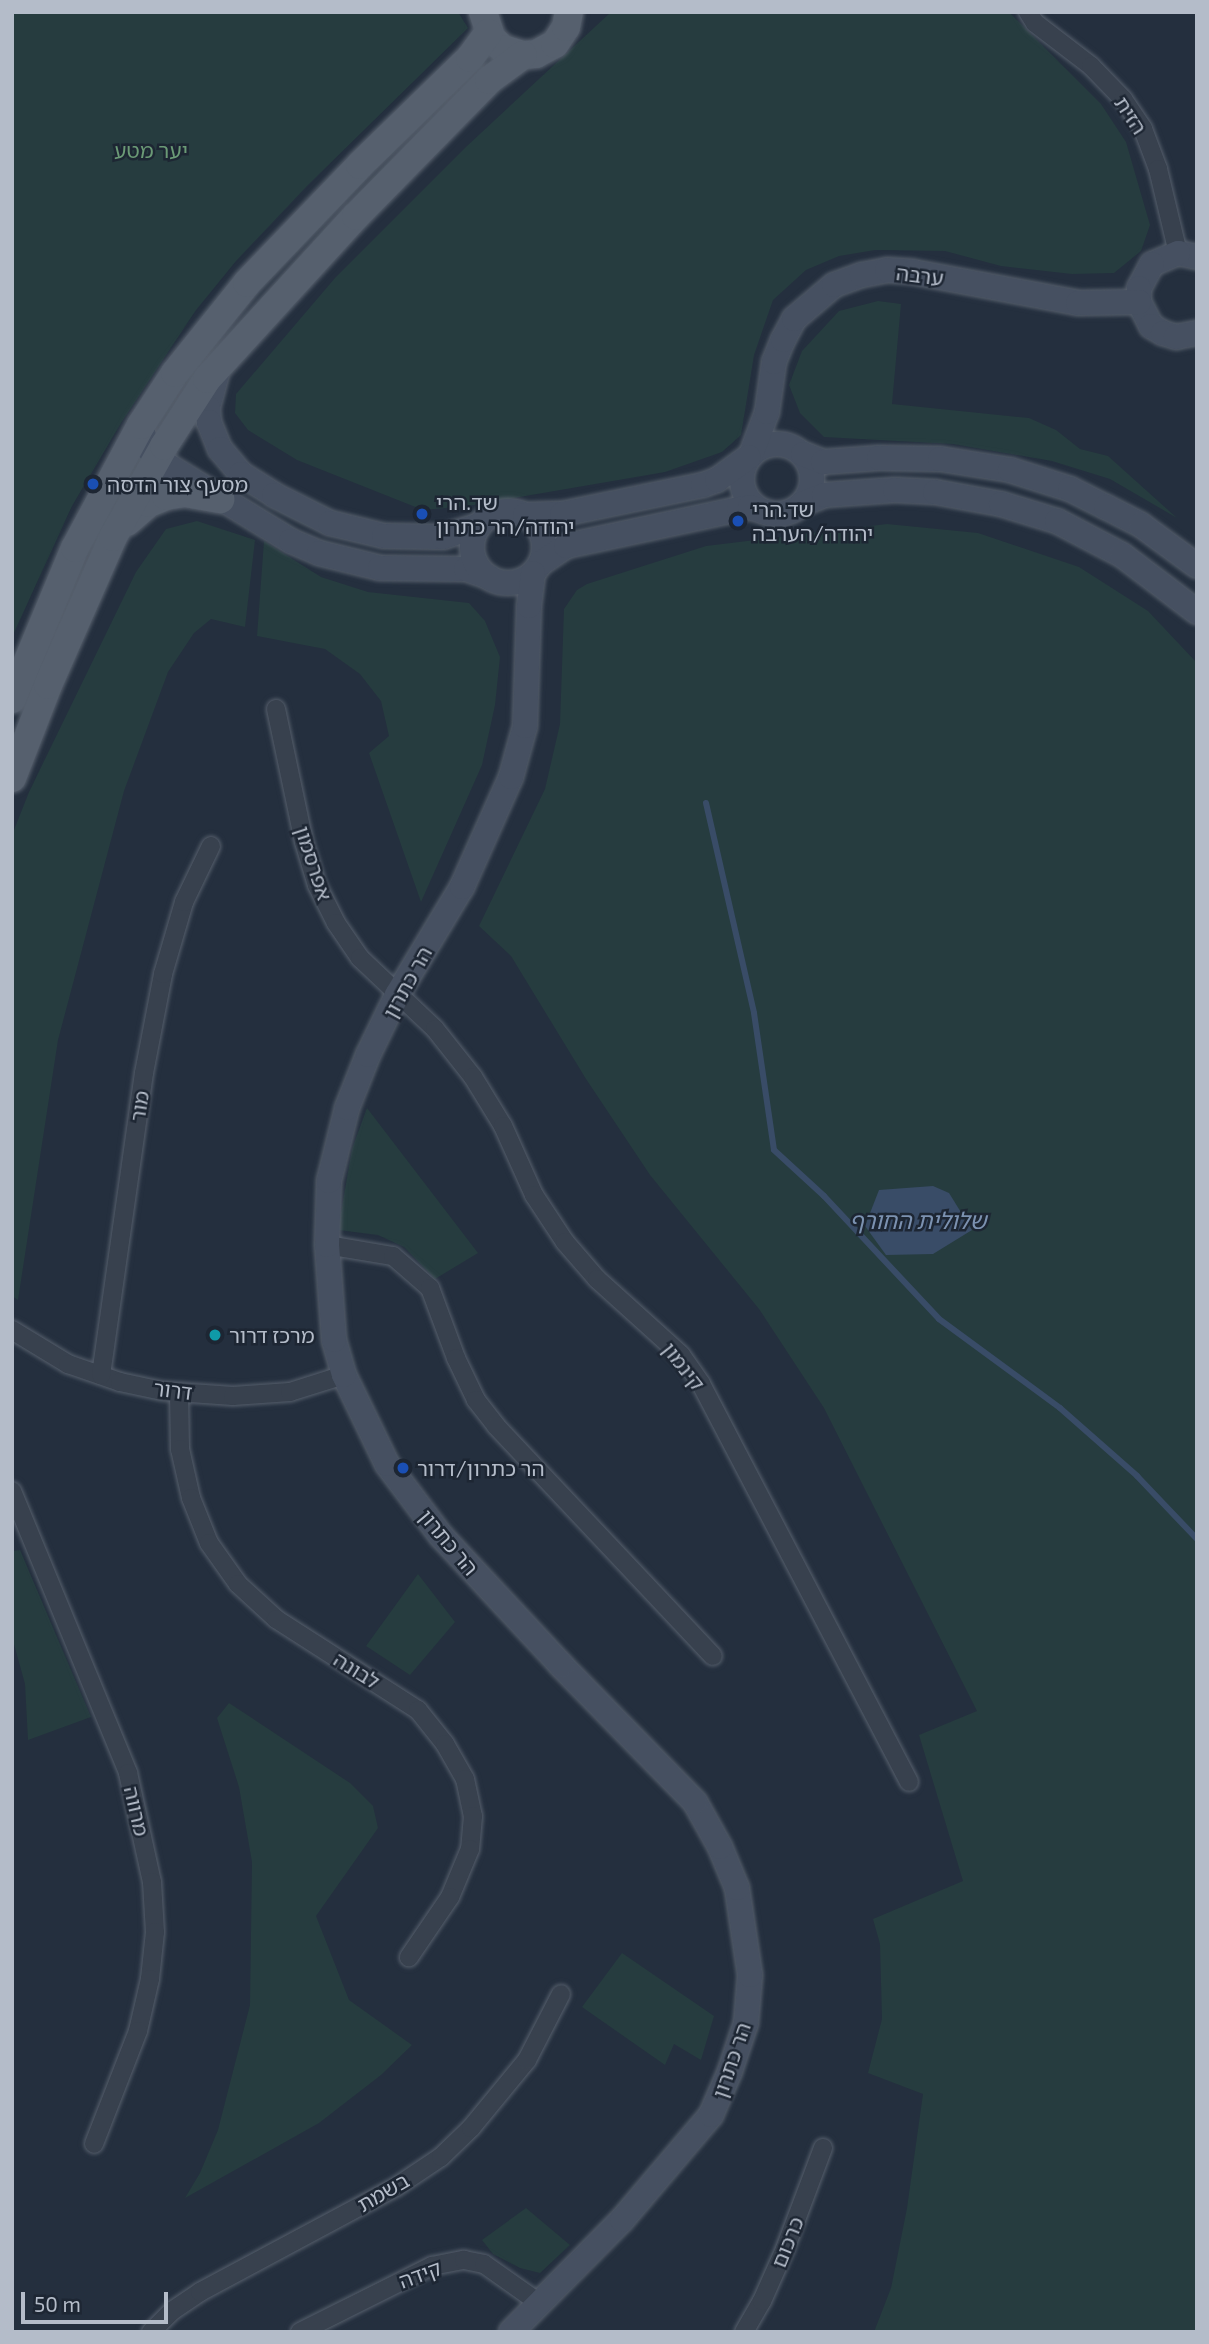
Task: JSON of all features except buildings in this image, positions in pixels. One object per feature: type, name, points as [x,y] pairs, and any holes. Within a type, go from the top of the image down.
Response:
[{"type":"main road","points":[[486,23],[503,49],[523,55],[536,54],[555,44],[566,27],[569,12]]},
{"type":"main road","points":[[12,699],[75,548],[141,425],[175,373],[247,284],[360,165],[470,58],[486,23]]},
{"type":"main road","points":[[12,778],[57,663],[113,537],[180,418],[221,360],[356,216],[489,80],[523,55]]},
{"type":"main road","points":[[113,537],[137,511],[166,496],[186,493],[219,499]]},
{"type":"street","name":"הזית","points":[[1028,12],[1035,23],[1091,66],[1123,99],[1143,129],[1187,255]]},
{"type":"street","points":[[1187,255],[1152,264],[1141,281],[1139,302],[1152,326],[1176,337],[1195,340]]},
{"type":"street","name":"ערבה","points":[[750,456],[767,412],[774,362],[794,319],[834,285],[887,270],[913,272],[1077,303],[1139,302]]},
{"type":"street","points":[[221,360],[210,393],[209,422],[230,464],[254,482],[330,523],[384,536],[443,537],[480,525],[501,512],[525,515],[562,514],[703,485],[724,476],[770,444],[798,451],[823,462],[879,458],[940,459],[1010,470],[1070,489],[1106,507],[1141,525],[1197,566]]},
{"type":"street","name":"ערבה","points":[[769,394],[778,422],[798,451]]},
{"type":"street","points":[[141,425],[147,447],[157,459],[219,499],[292,541],[346,561],[380,568],[466,569],[494,580],[523,580],[566,546],[738,509],[750,508],[780,514],[824,495],[895,489],[971,498],[1057,521],[1122,555],[1197,612]]},
{"type":"street","points":[[798,451],[813,477],[809,494],[802,504]]},
{"type":"street","points":[[750,456],[742,477],[743,489],[758,509],[769,513]]},
{"type":"street","points":[[525,515],[542,533],[544,545],[537,568]]},
{"type":"street","points":[[480,525],[472,545],[474,558],[494,580]]},
{"type":"street","name":"הר כתרון","points":[[511,2332],[622,2220],[711,2115],[746,2024],[750,1975],[737,1888],[720,1847],[695,1802],[441,1536],[387,1464],[344,1375],[334,1340],[327,1245],[329,1181],[348,1108],[368,1055],[397,995],[462,887],[511,777],[525,726],[528,635],[537,568]]},
{"type":"street","name":"הר כתרון","points":[[494,580],[522,614],[528,635]]},
{"type":"street","name":"אפרסמון","points":[[276,709],[304,842],[317,885],[336,923],[360,958],[397,995]]},
{"type":"street","name":"מור","points":[[101,1375],[144,1073],[163,974],[184,902],[211,846]]},
{"type":"street","name":"קינמון","points":[[397,995],[435,1029],[473,1077],[503,1126],[534,1195],[565,1242],[597,1279],[681,1355],[701,1384],[909,1782]]},
{"type":"street","points":[[327,1245],[393,1256],[430,1288],[456,1358],[476,1400],[496,1426],[713,1656]]},
{"type":"street","name":"דרור","points":[[12,1330],[68,1364],[101,1375],[179,1392],[233,1396],[290,1392],[344,1375]]},
{"type":"street","name":"לבונה","points":[[179,1392],[180,1449],[191,1498],[209,1543],[238,1584],[276,1619],[418,1710],[445,1744],[465,1779],[474,1816],[470,1849],[450,1897],[409,1957]]},
{"type":"street","name":"מרווה","points":[[12,1490],[128,1773],[152,1882],[155,1932],[150,1979],[138,2031],[94,2144]]},
{"type":"street","name":"בשמת","points":[[151,2332],[172,2311],[200,2292],[396,2187],[441,2157],[471,2129],[527,2060],[561,1994]]},
{"type":"street","name":"כרכום","points":[[744,2332],[762,2301],[785,2249],[823,2148]]},
{"type":"street","name":"קידה","points":[[300,2332],[432,2266],[464,2260],[484,2264],[538,2303]]},
{"type":"green space","name":"יער מטע","points":[[12,12],[458,12],[468,28],[307,186],[236,261],[196,310],[121,423],[72,506],[12,637]]},
{"type":"green space","points":[[611,12],[1009,12],[1101,104],[1126,142],[1150,225],[1141,251],[1114,273],[1072,274],[1001,266],[945,251],[875,250],[839,256],[806,270],[773,300],[754,355],[741,435],[722,452],[665,472],[468,506],[423,510],[297,460],[248,430],[235,413],[236,394],[335,278],[467,146]]},
{"type":"green space","points":[[878,301],[901,304],[892,404],[1029,418],[1056,430],[1080,449],[1108,456],[1177,518],[1110,479],[1052,461],[953,444],[824,437],[800,413],[789,385],[802,351],[839,311]]},
{"type":"green space","points":[[197,521],[255,540],[245,627],[211,619],[194,633],[168,672],[124,791],[58,1040],[18,1300],[12,1296],[12,835],[29,792],[136,572],[166,529]]},
{"type":"green space","points":[[887,524],[978,533],[1079,567],[1148,611],[1197,663],[1197,2332],[874,2332],[891,2288],[907,2208],[923,2094],[868,2073],[882,2019],[880,1944],[873,1919],[963,1881],[919,1735],[977,1711],[824,1408],[759,1309],[650,1175],[586,1079],[511,956],[479,926],[545,789],[560,724],[564,609],[577,590],[587,584],[706,546]]},
{"type":"green space","points":[[264,541],[321,577],[368,592],[469,603],[485,621],[500,657],[495,705],[482,765],[421,902],[369,753],[389,736],[381,701],[360,674],[325,649],[257,636]]},
{"type":"green space","points":[[367,1108],[478,1253],[435,1279],[404,1247],[378,1235],[338,1230],[352,1149]]},
{"type":"green space","points":[[20,1550],[91,1717],[28,1740],[25,1684],[12,1637],[12,1551]]},
{"type":"green space","points":[[418,1574],[455,1622],[410,1675],[366,1646]]},
{"type":"green space","points":[[229,1703],[350,1783],[373,1806],[378,1828],[316,1916],[349,2000],[412,2045],[381,2075],[319,2123],[185,2198],[200,2173],[218,2130],[250,2005],[252,1862],[239,1787],[217,1718]]},
{"type":"green space","points":[[622,1953],[714,2016],[701,2060],[674,2044],[665,2065],[582,2007]]},
{"type":"green space","points":[[526,2208],[570,2245],[540,2273],[520,2268],[493,2254],[482,2240]]},
{"type":"water","name":"שלולית החורף","points":[[933,1186],[949,1193],[972,1230],[933,1254],[886,1255],[865,1226],[879,1190]]},
{"type":"waterway","points":[[706,803],[754,1013],[774,1150],[824,1196],[939,1319],[1060,1408],[1137,1476],[1197,1539]]},
{"type":"place","name":"מסעף צור הדסה","points":[[93,484]]},
{"type":"place","name":"שד.הרי יהודה/הר כתרון","points":[[422,514]]},
{"type":"place","name":"שד.הרי יהודה/הערבה","points":[[738,521]]},
{"type":"place","name":"מרכז דרור","points":[[215,1335]]},
{"type":"place","name":"הר כתרון/דרור","points":[[403,1468]]}]
